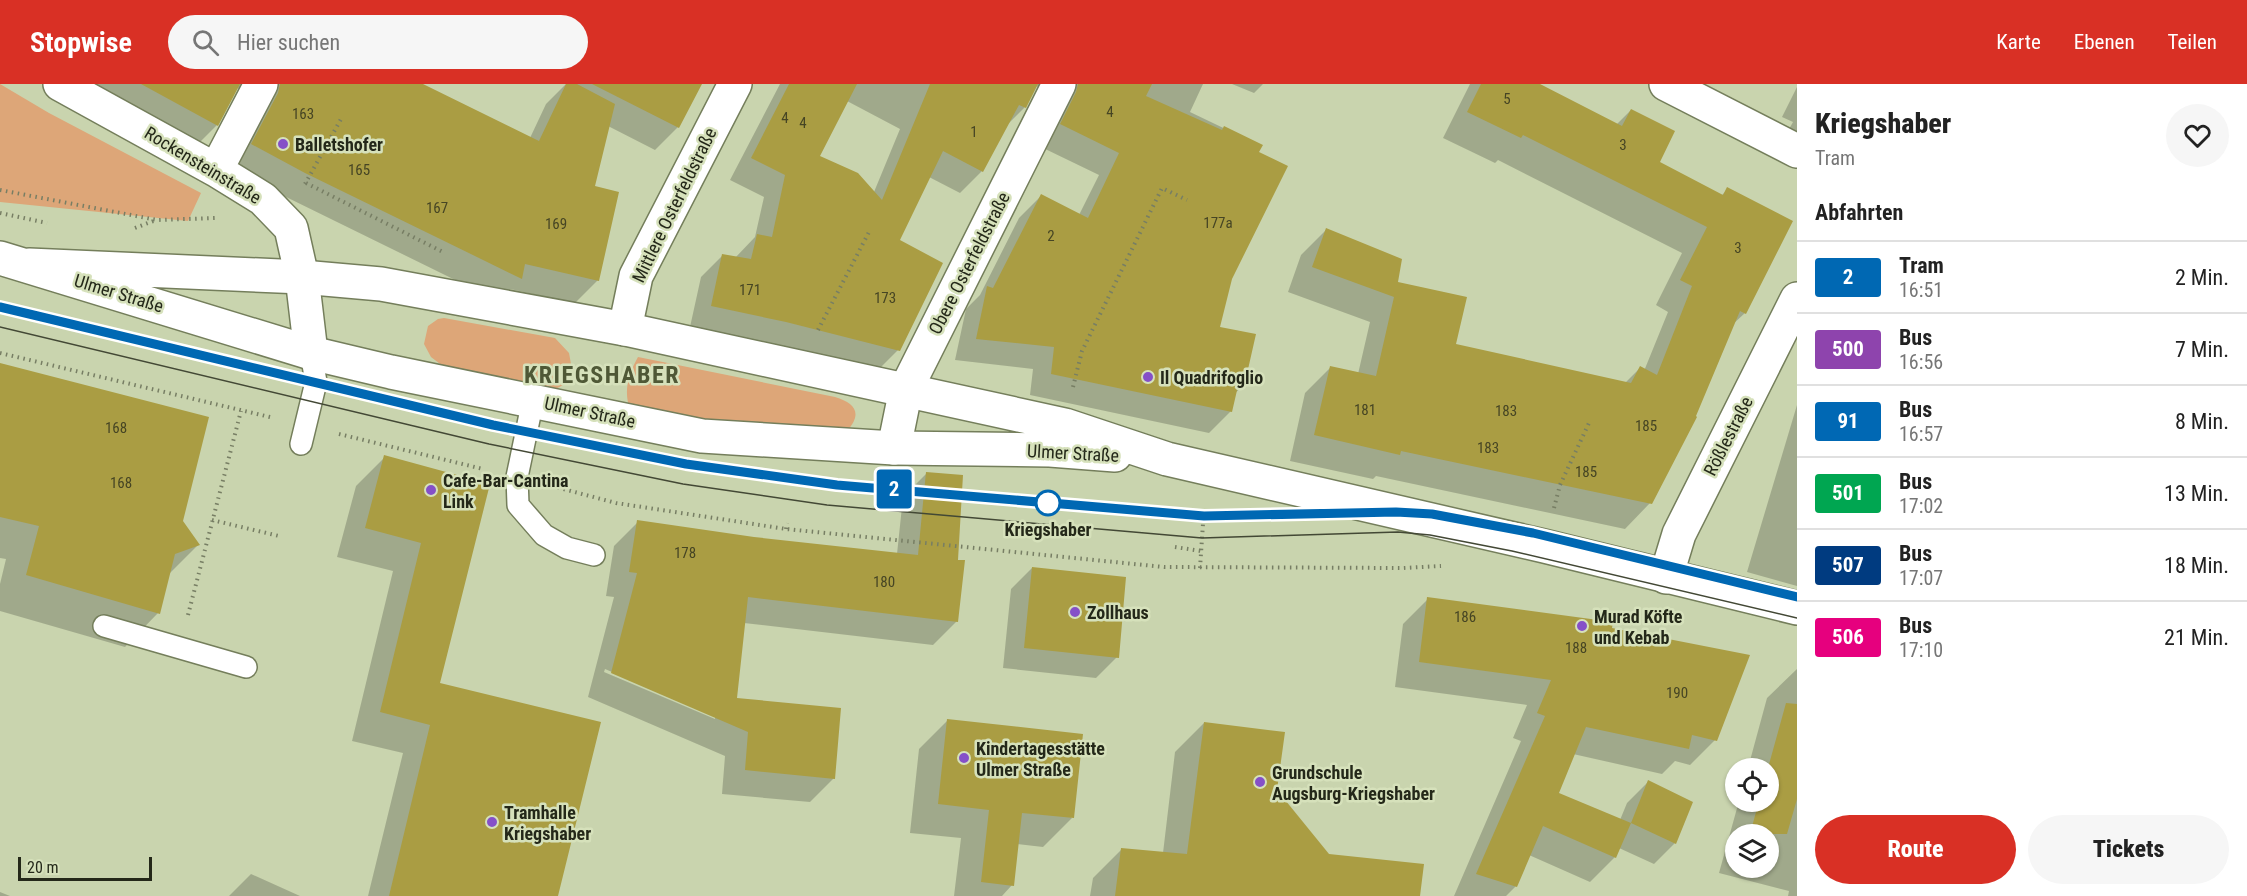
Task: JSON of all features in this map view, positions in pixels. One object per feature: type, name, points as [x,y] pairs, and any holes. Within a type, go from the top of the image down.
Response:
[{"type":"street","name":"Rockensteinstraße","points":[[60,84],[216,170],[263,199],[291,228],[302,277],[311,353]]},
{"type":"street","points":[[216,170],[261,84]]},
{"type":"street","name":"Mittlere Osterfeldstraße","points":[[625,329],[636,276],[735,84]]},
{"type":"street","name":"Obere Osterfeldstraße","points":[[894,448],[906,389],[1059,84]]},
{"type":"street","points":[[1666,84],[1797,151]]},
{"type":"street","name":"Ulmer Straße","points":[[14,261],[311,353],[391,372],[702,436],[894,448],[1050,450],[1167,459]]},
{"type":"street","name":"Ulmer Straße","points":[[14,261],[302,277],[381,284],[625,329],[1065,425],[1167,459],[1544,546],[1797,608]]},
{"type":"street","name":"Rößlestraße","points":[[1666,577],[1679,534],[1797,299]]},
{"type":"lane","points":[[304,435],[316,382],[311,353]]},
{"type":"lane","points":[[533,400],[517,477],[518,505],[544,535],[567,548],[594,555]]},
{"type":"lane","points":[[104,626],[246,667]]},
{"type":"path","points":[[285,222],[341,119]]},
{"type":"path","points":[[306,183],[474,267],[463,300]]},
{"type":"path","points":[[1065,425],[1082,351],[1162,188],[1188,200]]},
{"type":"path","points":[[0,190],[157,220]]},
{"type":"path","points":[[813,338],[869,232]]},
{"type":"path","points":[[0,353],[241,411],[304,435],[517,477],[616,503],[786,529],[985,547],[1164,567],[1403,568],[1447,565]]},
{"type":"path","points":[[180,648],[241,411]]},
{"type":"path","points":[[1544,546],[1560,485],[1589,423]]},
{"type":"path","points":[[212,520],[279,536]]},
{"type":"path","points":[[786,529],[787,523]]},
{"type":"path","points":[[1175,547],[1201,551]]},
{"type":"shaded area","points":[[0,84],[49,113],[201,193],[188,221],[0,202]]},
{"type":"shaded area","points":[[444,318],[555,338],[569,353],[571,364],[563,385],[552,391],[448,370],[431,357],[424,344],[428,326]]},
{"type":"shaded area","points":[[638,357],[835,397],[852,406],[856,414],[855,419],[847,431],[712,422],[630,409],[627,396],[628,382]]},
{"type":"building","points":[[141,84],[240,84],[218,126]]},
{"type":"building","points":[[280,84],[423,84],[539,141],[566,84],[577,84],[615,104],[595,186],[619,192],[599,281],[525,264],[522,279],[305,173],[251,144],[278,93]]},
{"type":"building","points":[[592,84],[702,84],[679,128]]},
{"type":"building","points":[[789,84],[857,84],[820,156],[858,173],[882,200],[930,84],[1038,84],[1026,108],[1019,105],[983,172],[943,151],[900,240],[943,263],[900,351],[786,322],[711,306],[722,254],[751,259],[757,234],[772,237],[785,175],[751,158]]},
{"type":"building","points":[[1078,84],[1152,84],[1146,96],[1222,130],[1224,126],[1263,145],[1259,152],[1288,166],[1232,279],[1220,327],[1256,334],[1244,387],[1238,386],[1232,412],[1051,374],[1054,347],[976,339],[987,286],[993,288],[1041,194],[1088,218],[1119,153],[1060,124]]},
{"type":"building","points":[[1481,84],[1540,84],[1622,126],[1631,109],[1675,131],[1660,162],[1723,195],[1727,187],[1793,221],[1746,314],[1740,311],[1697,417],[1652,504],[1401,451],[1400,455],[1314,435],[1330,366],[1376,376],[1394,297],[1312,267],[1326,228],[1402,259],[1398,282],[1467,297],[1456,344],[1631,383],[1640,366],[1657,375],[1692,286],[1680,280],[1707,227],[1523,135],[1521,138],[1467,112]]},
{"type":"building","points":[[0,363],[209,417],[183,521],[200,545],[175,554],[160,614],[26,575],[39,526],[0,517]]},
{"type":"building","name":"Tramhalle Kriegshaber","points":[[384,455],[490,484],[440,683],[601,722],[558,896],[389,896],[430,725],[380,712],[421,543],[365,528]]},
{"type":"building","points":[[926,472],[963,475],[958,560],[965,560],[958,622],[748,597],[737,698],[841,708],[835,779],[745,770],[748,732],[611,673],[637,573],[629,572],[637,520],[754,537],[918,555]]},
{"type":"building","name":"Zollhaus","points":[[1032,567],[1126,577],[1119,658],[1024,648]]},
{"type":"building","points":[[1427,597],[1613,622],[1612,628],[1750,655],[1717,741],[1692,735],[1689,749],[1586,727],[1559,793],[1631,823],[1616,858],[1543,826],[1517,887],[1476,874],[1545,716],[1537,713],[1551,680],[1419,662]]},
{"type":"building","points":[[1786,703],[1797,704],[1797,799],[1787,834],[1779,834],[1779,824],[1753,824],[1756,812],[1779,812],[1779,758],[1771,758]]},
{"type":"building","points":[[947,719],[1083,734],[1074,818],[1022,813],[1014,886],[981,882],[989,810],[938,804]]},
{"type":"building","points":[[1204,722],[1285,732],[1277,790],[1329,854],[1424,864],[1420,896],[1115,896],[1121,848],[1187,854]]},
{"type":"building","points":[[1648,780],[1693,802],[1676,844],[1631,823]]},
{"type":"tram line","points":[[0,307],[493,425],[686,464],[837,485],[1204,516],[1396,512],[1432,514],[1533,533],[1797,597]]},
{"type":"tram line","name":"2","points":[[0,307],[493,425],[686,464],[837,485],[1204,516],[1396,512],[1432,514],[1533,533],[1797,597]]},
{"type":"tram line","points":[[0,327],[489,444],[683,484],[827,505],[1202,538],[1398,532],[1430,535],[1512,551],[1797,618]]},
{"type":"place","name":"Balletshofer","points":[[283,144]]},
{"type":"place","name":"Il Quadrifoglio","points":[[1148,377]]},
{"type":"place","name":"Cafe-Bar-Cantina Link","points":[[431,490]]},
{"type":"place","name":"Kriegshaber","points":[[1048,503]]},
{"type":"place","name":"Zollhaus","points":[[1075,612]]},
{"type":"place","name":"Murad Köfte und Kebab","points":[[1582,626]]},
{"type":"place","name":"Kindertagesstätte Ulmer Straße","points":[[964,758]]},
{"type":"place","name":"Grundschule Augsburg-Kriegshaber","points":[[1260,782]]},
{"type":"place","name":"Tramhalle Kriegshaber","points":[[492,822]]},
{"type":"district","name":"KRIEGSHABER","points":[[602,375]]}]
